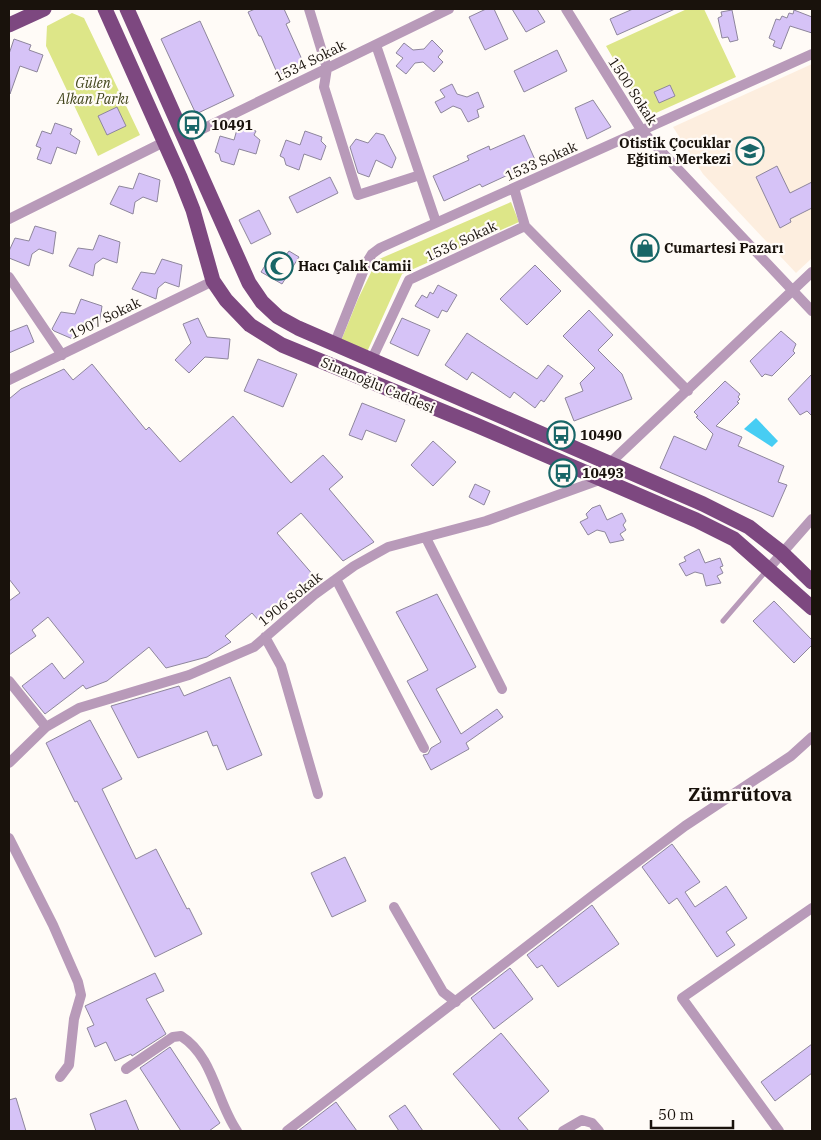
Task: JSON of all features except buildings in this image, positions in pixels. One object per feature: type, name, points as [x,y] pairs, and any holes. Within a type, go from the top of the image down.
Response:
[{"type":"main road","points":[[9,25],[44,9]]},
{"type":"main road","name":"Si̇nanoğlu Caddesi","points":[[105,9],[166,141],[193,210],[214,281],[226,300],[250,325],[282,345],[602,479],[734,539],[812,608]]},
{"type":"main road","name":"Si̇nanoğlu Caddesi","points":[[127,9],[249,283],[262,302],[278,317],[334,345],[734,519],[749,527],[781,552],[812,582]]},
{"type":"street","points":[[308,9],[327,68],[324,87],[358,195],[420,175]]},
{"type":"street","name":"1534 Sokak","points":[[184,138],[449,9]]},
{"type":"street","name":"1500 Sokak","points":[[566,9],[642,132],[812,311]]},
{"type":"street","points":[[376,45],[436,222]]},
{"type":"street","name":"1533 Sokak","points":[[334,345],[372,254],[380,248],[642,132],[812,54]]},
{"type":"street","points":[[9,220],[166,141]]},
{"type":"street","points":[[514,188],[525,226],[688,391]]},
{"type":"street","name":"1536 Sokak","points":[[371,361],[409,280],[525,226]]},
{"type":"street","points":[[610,464],[812,272]]},
{"type":"street","points":[[9,277],[62,355]]},
{"type":"street","name":"1907 Sokak","points":[[9,380],[214,281]]},
{"type":"street","name":"1906 Sokak","points":[[9,763],[46,727],[79,708],[189,675],[254,647],[336,579],[388,547],[486,521],[602,479]]},
{"type":"street","points":[[768,568],[812,519]]},
{"type":"street","points":[[426,538],[502,689]]},
{"type":"street","points":[[336,579],[424,748]]},
{"type":"street","points":[[265,637],[281,666],[318,794]]},
{"type":"street","points":[[9,681],[46,727]]},
{"type":"street","points":[[287,1131],[685,826],[791,756],[812,737]]},
{"type":"street","points":[[9,838],[53,924],[78,982],[81,995],[74,1020],[69,1065],[60,1077]]},
{"type":"street","points":[[394,907],[442,992],[456,1002]]},
{"type":"street","points":[[779,1131],[682,998],[812,908]]},
{"type":"street","points":[[126,1069],[173,1037],[182,1036],[192,1042],[202,1058],[237,1131]]},
{"type":"street","points":[[563,1131],[582,1120],[592,1123],[599,1131]]},
{"type":"lane","points":[[723,621],[768,568]]},
{"type":"shaded area","name":"Otistik Çocuklar Eğitim Merkezi","points":[[812,64],[812,258],[796,273],[703,174],[673,127]]},
{"type":"green space","points":[[687,9],[704,9],[736,77],[647,117],[606,46]]},
{"type":"green space","name":"Gülen Alkan Parkı","points":[[72,13],[84,18],[140,135],[98,156],[46,46],[47,26]]},
{"type":"green space","points":[[511,202],[519,222],[402,274],[367,352],[341,341],[358,299],[377,260]]},
{"type":"water","points":[[756,418],[778,441],[772,447],[744,429]]},
{"type":"place","name":"10491","points":[[192,125]]},
{"type":"place","name":"Otistik Çocuklar Eğitim Merkezi","points":[[750,151]]},
{"type":"place","name":"Cumartesi Pazarı","points":[[645,248]]},
{"type":"place","name":"Hacı Çalık Camii","points":[[279,266]]},
{"type":"place","name":"10490","points":[[561,435]]},
{"type":"place","name":"10493","points":[[563,473]]},
{"type":"district","name":"Zümrütova","points":[[740,794]]}]
